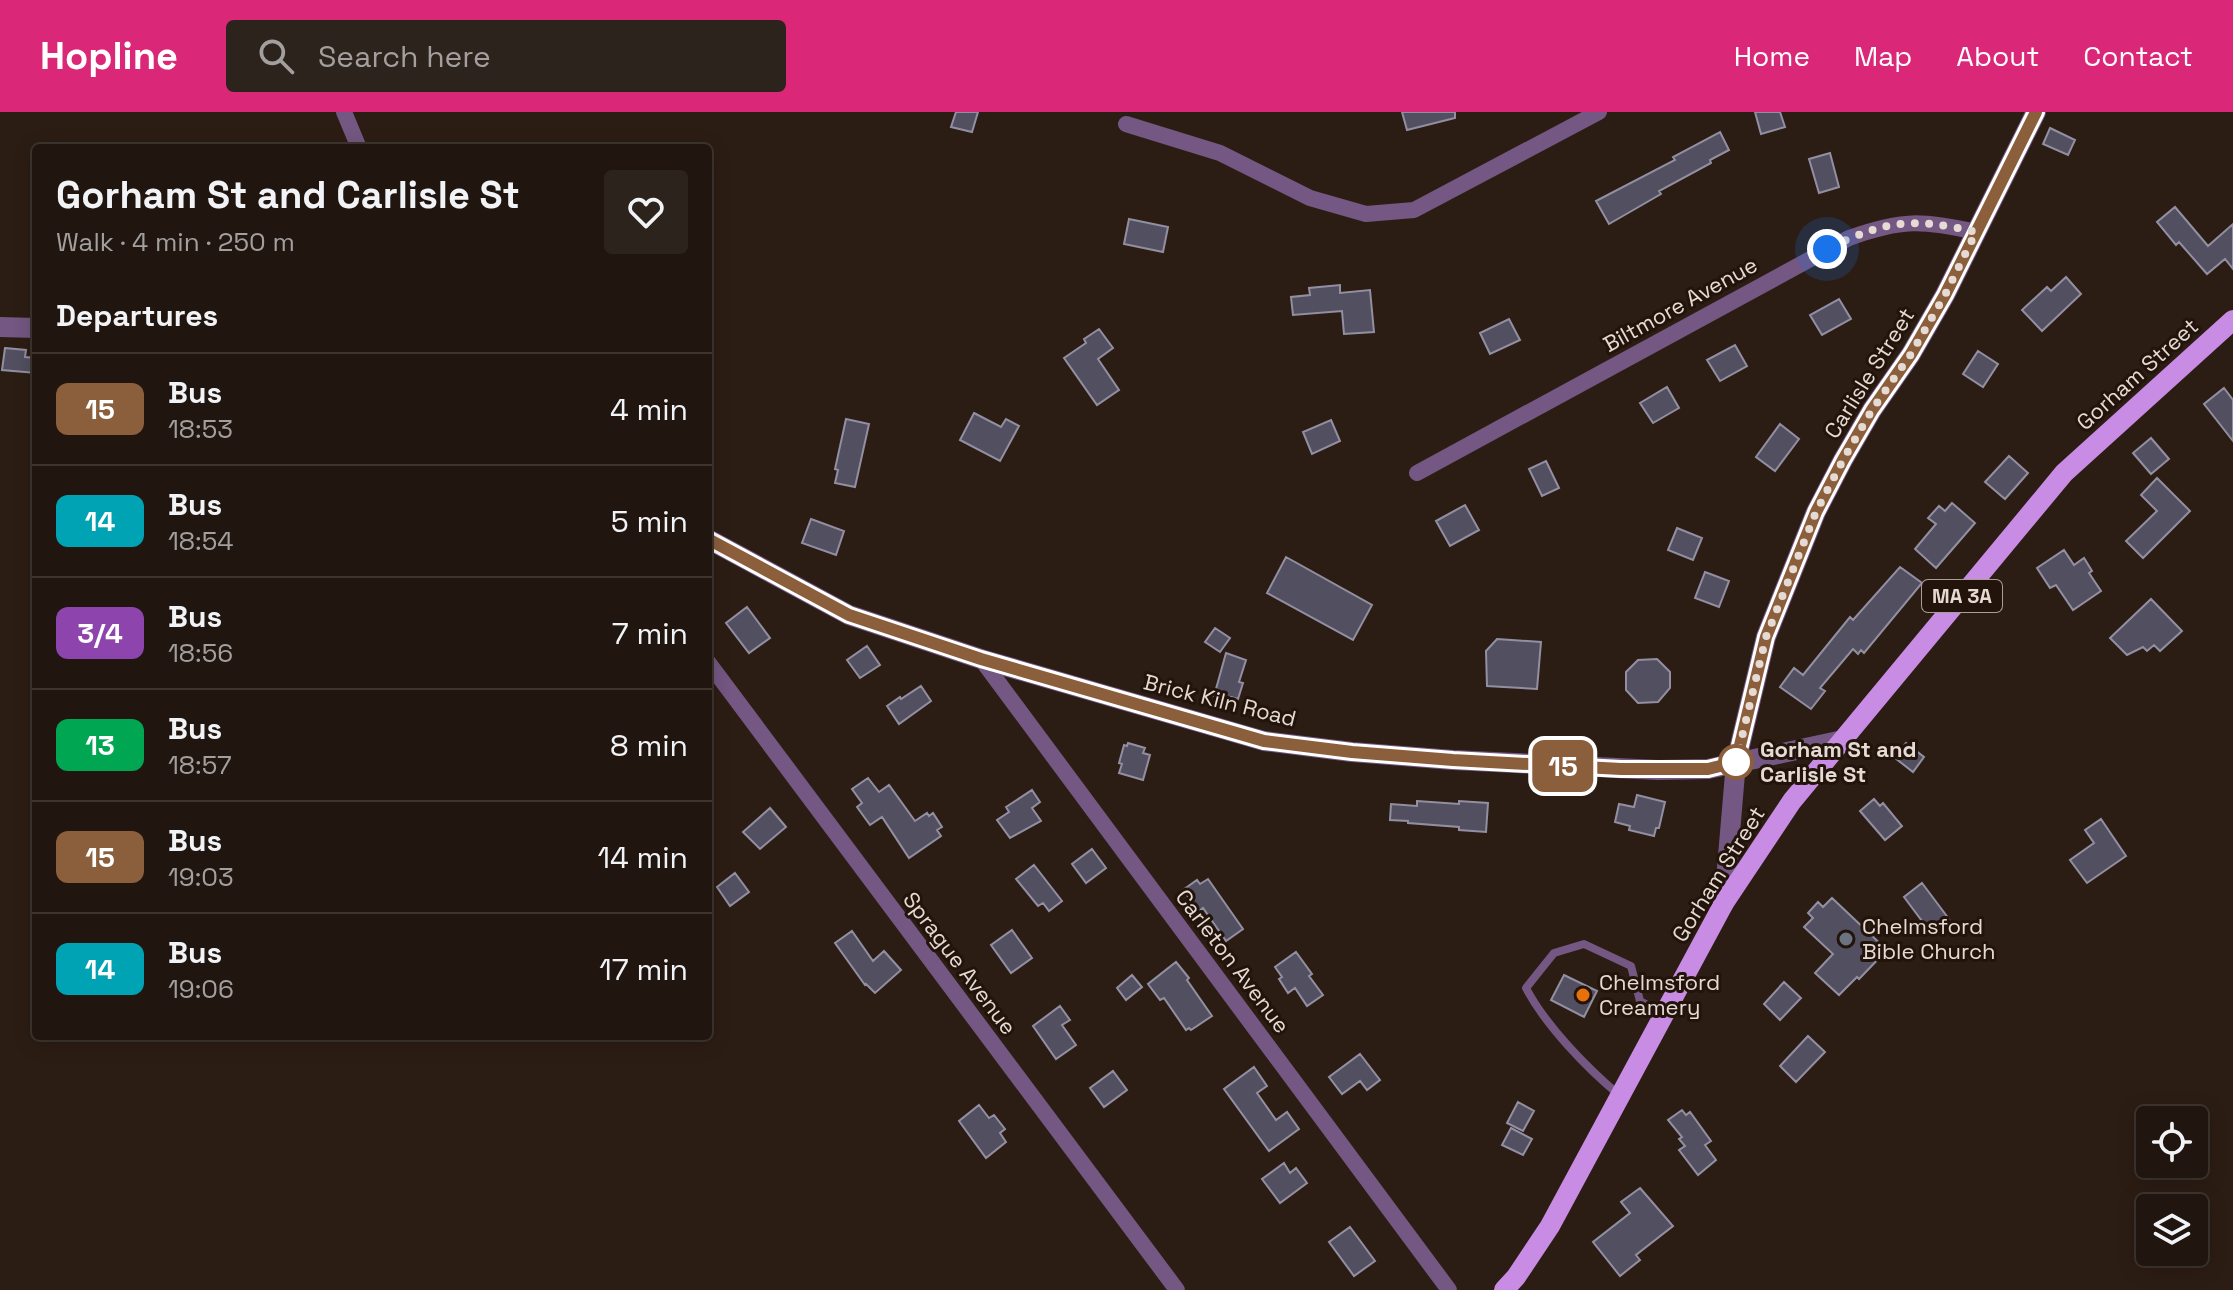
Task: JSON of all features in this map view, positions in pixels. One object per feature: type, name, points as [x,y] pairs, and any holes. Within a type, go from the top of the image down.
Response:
[{"type":"main road","name":"Gorham Street","points":[[1504,1290],[1550,1226],[1724,903],[1792,801],[2064,473],[2233,320]]},
{"type":"street","points":[[344,112],[357,144]]},
{"type":"street","points":[[1126,124],[1220,153],[1310,198],[1366,214],[1414,210],[1599,112]]},
{"type":"street","name":"Carlisle Street","points":[[1724,903],[1736,762],[1766,637],[1816,512],[1872,410],[1911,354],[1945,295],[2036,112]]},
{"type":"street","name":"Biltmore Avenue","points":[[1417,473],[1849,238],[1906,222],[1943,224],[1976,232]]},
{"type":"street","points":[[0,327],[32,328]]},
{"type":"street","name":"Brick Kiln Road","points":[[712,541],[849,615],[981,659],[1264,741],[1453,760],[1621,769],[1708,769],[1843,740]]},
{"type":"street","name":"Carleton Avenue","points":[[981,659],[1449,1290]]},
{"type":"street","name":"Sprague Avenue","points":[[712,667],[1177,1290]]},
{"type":"lane","points":[[1621,1096],[1596,1076],[1536,1008],[1526,988],[1554,953],[1584,944],[1631,966],[1640,1001],[1664,1014]]},
{"type":"building","points":[[956,112],[978,112],[972,132],[951,127]]},
{"type":"building","points":[[1402,112],[1455,112],[1455,118],[1407,130]]},
{"type":"building","points":[[1755,112],[1780,112],[1785,127],[1761,134]]},
{"type":"building","points":[[2050,128],[2075,140],[2068,155],[2043,144]]},
{"type":"building","points":[[1720,132],[1729,150],[1609,224],[1596,201],[1675,160],[1673,157]]},
{"type":"building","points":[[1830,153],[1839,187],[1819,193],[1809,159]]},
{"type":"building","points":[[2175,207],[2208,246],[2233,224],[2233,269],[2225,259],[2207,274],[2179,242],[2176,245],[2157,222]]},
{"type":"building","points":[[1129,219],[1168,227],[1163,252],[1124,244]]},
{"type":"building","points":[[2066,277],[2081,294],[2042,331],[2022,310],[2047,287],[2051,291]]},
{"type":"building","points":[[1340,285],[1340,293],[1370,290],[1374,332],[1344,334],[1342,311],[1293,315],[1291,297],[1310,295],[1309,288]]},
{"type":"building","points":[[1839,299],[1851,319],[1822,335],[1810,315]]},
{"type":"building","points":[[1509,319],[1520,340],[1490,354],[1480,333]]},
{"type":"building","points":[[1099,329],[1113,348],[1098,359],[1119,390],[1097,405],[1064,358],[1086,343],[1084,339]]},
{"type":"building","points":[[1735,345],[1747,366],[1720,381],[1707,360]]},
{"type":"building","points":[[5,348],[26,350],[25,357],[32,358],[32,373],[2,370]]},
{"type":"building","points":[[1978,351],[1998,364],[1983,387],[1963,374]]},
{"type":"building","points":[[1667,387],[1679,408],[1653,423],[1640,403]]},
{"type":"building","points":[[2224,388],[2233,400],[2233,441],[2204,404]]},
{"type":"building","points":[[974,413],[1001,427],[1006,419],[1019,426],[1000,461],[960,440]]},
{"type":"building","points":[[846,419],[869,424],[855,487],[835,483]]},
{"type":"building","points":[[1331,420],[1340,441],[1312,454],[1303,432]]},
{"type":"building","points":[[1780,424],[1799,439],[1775,471],[1756,457]]},
{"type":"building","points":[[2151,438],[2169,459],[2151,474],[2133,453]]},
{"type":"building","points":[[2009,456],[2028,473],[2005,499],[1985,482]]},
{"type":"building","points":[[1546,461],[1559,488],[1542,496],[1529,469]]},
{"type":"building","points":[[2157,478],[2190,511],[2143,558],[2126,541],[2157,511],[2141,495]]},
{"type":"building","points":[[1952,503],[1975,523],[1936,568],[1915,549],[1936,524],[1928,518],[1939,506],[1945,511]]},
{"type":"building","points":[[1465,505],[1479,530],[1450,546],[1436,521]]},
{"type":"building","points":[[811,519],[844,531],[836,555],[802,543]]},
{"type":"building","points":[[1677,528],[1702,538],[1693,560],[1668,550]]},
{"type":"building","points":[[2064,550],[2074,565],[2084,558],[2092,571],[2089,573],[2101,591],[2073,610],[2056,585],[2050,588],[2037,568]]},
{"type":"building","points":[[1286,557],[1372,605],[1353,640],[1267,593]]},
{"type":"building","points":[[1900,567],[1922,583],[1864,653],[1861,650],[1858,654],[1853,649],[1820,688],[1825,691],[1811,709],[1780,687],[1794,668],[1803,675],[1850,617],[1853,620]]},
{"type":"building","points":[[1705,572],[1729,581],[1719,607],[1695,598]]},
{"type":"building","points":[[2151,599],[2182,631],[2160,651],[2154,645],[2147,651],[2143,647],[2127,655],[2110,638]]},
{"type":"building","points":[[747,607],[770,638],[749,653],[726,623]]},
{"type":"building","points":[[1215,628],[1230,638],[1220,652],[1205,642]]},
{"type":"building","points":[[1497,639],[1541,642],[1537,689],[1487,686],[1486,651]]},
{"type":"building","points":[[867,646],[880,665],[860,678],[847,660]]},
{"type":"building","points":[[1226,653],[1246,660],[1239,682],[1243,683],[1238,699],[1231,697],[1229,701],[1214,696]]},
{"type":"building","points":[[1657,659],[1670,672],[1670,688],[1658,702],[1638,703],[1626,690],[1626,672],[1638,660]]},
{"type":"building","points":[[921,686],[931,701],[899,724],[887,706]]},
{"type":"building","points":[[1128,743],[1145,748],[1143,753],[1150,755],[1143,780],[1119,773],[1124,745]]},
{"type":"building","points":[[1906,743],[1924,757],[1913,772],[1895,758]]},
{"type":"building","points":[[868,778],[879,792],[889,785],[915,821],[927,813],[929,816],[933,813],[942,827],[937,830],[941,836],[909,858],[882,817],[870,825],[857,807],[862,803],[852,789]]},
{"type":"building","points":[[1032,790],[1040,802],[1032,808],[1041,821],[1010,838],[997,820],[1009,812],[1006,807]]},
{"type":"building","points":[[1637,795],[1665,802],[1654,836],[1629,830],[1630,826],[1615,822],[1619,804],[1634,807]]},
{"type":"building","points":[[1874,799],[1880,806],[1883,803],[1902,826],[1885,840],[1860,811]]},
{"type":"building","points":[[1417,801],[1488,803],[1486,832],[1390,820],[1391,804],[1417,806]]},
{"type":"building","points":[[770,808],[786,827],[760,849],[743,832]]},
{"type":"building","points":[[2101,819],[2126,856],[2087,883],[2070,860],[2094,843],[2085,830]]},
{"type":"building","points":[[1092,849],[1106,868],[1086,883],[1072,864]]},
{"type":"building","points":[[1034,865],[1062,901],[1049,911],[1043,903],[1038,906],[1016,879]]},
{"type":"building","points":[[735,873],[749,892],[730,906],[717,887]]},
{"type":"building","points":[[1208,879],[1243,929],[1226,941],[1203,908],[1199,911],[1183,890],[1197,880],[1200,884]]},
{"type":"building","points":[[1922,883],[1949,919],[1931,933],[1904,897]]},
{"type":"building","name":"Chelmsford Bible Church","points":[[1832,898],[1887,950],[1839,995],[1815,973],[1833,954],[1804,927],[1813,918],[1808,913],[1818,902],[1823,907]]},
{"type":"building","points":[[1012,930],[1032,958],[1011,973],[991,945]]},
{"type":"building","points":[[852,931],[873,961],[884,951],[901,970],[875,993],[865,985],[835,943]]},
{"type":"building","points":[[1296,952],[1323,995],[1307,1006],[1295,988],[1288,993],[1275,967]]},
{"type":"building","points":[[1176,962],[1212,1016],[1191,1030],[1186,1030],[1164,998],[1160,1000],[1148,984]]},
{"type":"building","points":[[1132,975],[1142,987],[1126,1000],[1117,988]]},
{"type":"building","points":[[1564,975],[1597,991],[1584,1017],[1551,1000]]},
{"type":"building","points":[[1784,982],[1801,998],[1780,1020],[1764,1004]]},
{"type":"building","points":[[1060,1006],[1070,1020],[1062,1025],[1076,1045],[1056,1059],[1033,1026]]},
{"type":"building","points":[[1808,1036],[1825,1052],[1796,1082],[1780,1066]]},
{"type":"building","points":[[1360,1054],[1380,1080],[1367,1090],[1360,1081],[1342,1094],[1329,1077]]},
{"type":"building","points":[[1254,1067],[1267,1086],[1257,1093],[1276,1120],[1287,1112],[1299,1129],[1269,1151],[1224,1089]]},
{"type":"building","points":[[1113,1071],[1127,1090],[1104,1107],[1090,1088]]},
{"type":"building","points":[[1518,1102],[1534,1111],[1523,1131],[1507,1123]]},
{"type":"building","points":[[979,1105],[989,1118],[994,1115],[1005,1129],[1000,1133],[1006,1142],[986,1158],[959,1121]]},
{"type":"building","points":[[1682,1110],[1686,1115],[1690,1112],[1711,1141],[1705,1145],[1716,1160],[1698,1175],[1679,1150],[1685,1146],[1679,1139],[1682,1137],[1668,1120]]},
{"type":"building","points":[[1511,1128],[1532,1139],[1523,1155],[1502,1145]]},
{"type":"building","points":[[1284,1163],[1290,1173],[1296,1168],[1307,1183],[1280,1203],[1262,1179]]},
{"type":"building","points":[[1640,1188],[1673,1226],[1636,1255],[1640,1260],[1620,1276],[1593,1242],[1630,1213],[1621,1202]]},
{"type":"building","points":[[1350,1227],[1375,1261],[1354,1276],[1329,1242]]},
{"type":"bus line","name":"15","points":[[712,541],[849,615],[981,659],[1264,741],[1453,760],[1621,769],[1708,769],[1736,762],[1766,637],[1816,512],[1872,410],[1911,354],[1945,295],[2036,112]]},
{"type":"place","name":"Gorham St and Carlisle St","points":[[1736,762]]},
{"type":"place","name":"Chelmsford Bible Church","points":[[1846,939]]},
{"type":"place","name":"Chelmsford Creamery","points":[[1583,995]]},
{"type":"route","points":[[1736,762],[1766,637],[1816,512],[1872,410],[1911,354],[1945,295],[1976,232],[1943,224],[1906,222],[1849,238],[1827,249]]}]
